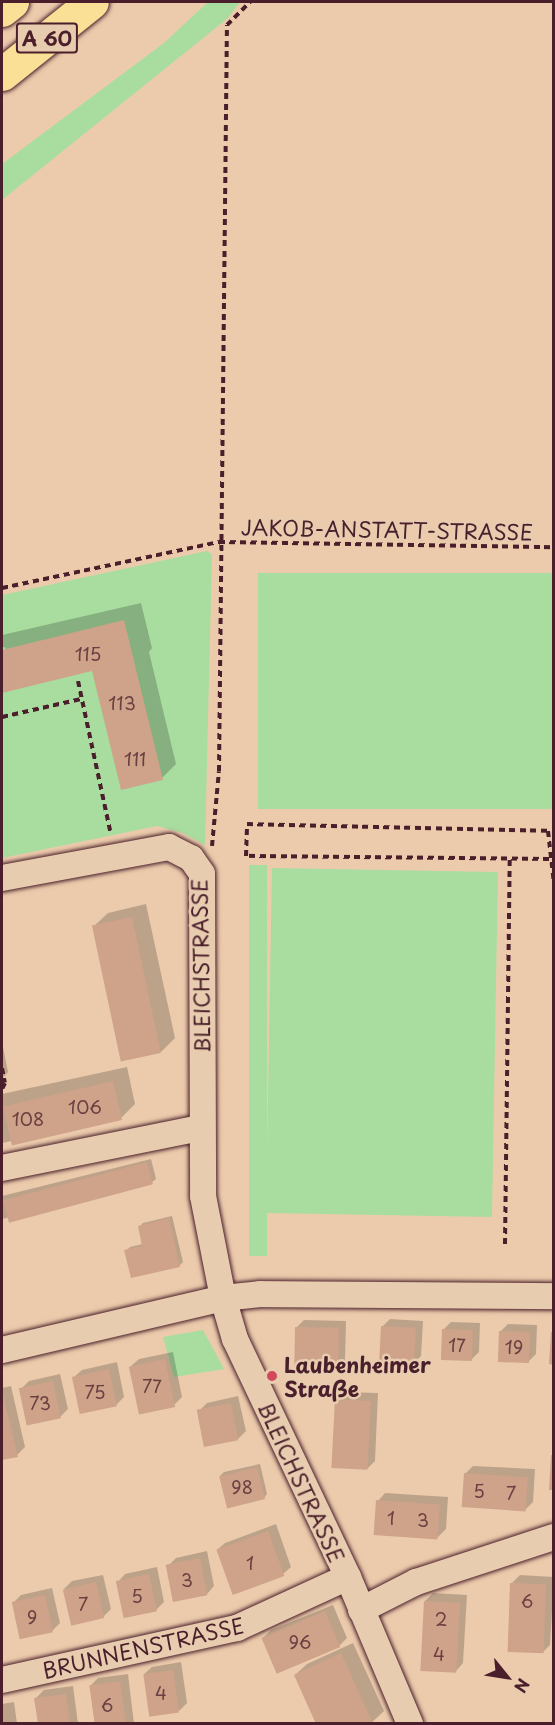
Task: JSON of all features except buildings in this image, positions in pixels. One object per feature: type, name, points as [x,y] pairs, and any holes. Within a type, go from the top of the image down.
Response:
[{"type":"highway","name":"A 60","points":[[2,10],[12,2]]},
{"type":"highway","name":"A 60","points":[[2,74],[92,2]]},
{"type":"street","name":"BLEICHSTRASSE","points":[[2,878],[169,848],[191,858],[202,874],[202,1196],[223,1298],[235,1340],[348,1576],[410,1724]]},
{"type":"street","points":[[2,1168],[201,1128]]},
{"type":"street","points":[[2,1350],[223,1298],[260,1294],[554,1296]]},
{"type":"street","points":[[361,1610],[416,1582],[554,1537]]},
{"type":"street","name":"BRUNNENSTRASSE","points":[[2,1680],[237,1628],[348,1576]]},
{"type":"path","name":"BLEICHSTRASSE","points":[[210,850],[219,771],[219,542],[227,24],[250,2]]},
{"type":"path","name":"JAKOB-ANSTATT-STRASSE","points":[[2,588],[219,542],[554,547]]},
{"type":"path","points":[[78,681],[116,856]]},
{"type":"path","points":[[2,717],[81,699]]},
{"type":"path","points":[[549,859],[246,856],[247,824],[548,831],[549,859],[554,884]]},
{"type":"path","points":[[505,1245],[510,860]]},
{"type":"path","points":[[2,1068],[4,1083],[2,1089]]},
{"type":"green space","points":[[208,2],[240,2],[228,18],[2,200],[2,164],[164,43]]},
{"type":"green space","points":[[207,551],[212,554],[205,845],[183,833],[157,826],[2,858],[2,595]]},
{"type":"green space","points":[[258,573],[553,573],[553,809],[258,809]]},
{"type":"green space","points":[[249,865],[267,865],[267,1256],[249,1256]]},
{"type":"green space","points":[[272,868],[498,872],[492,1217],[266,1213]]},
{"type":"green space","points":[[203,1330],[224,1369],[174,1377],[163,1337]]},
{"type":"place","name":"Laubenheimer Straße","points":[[272,1376]]}]
